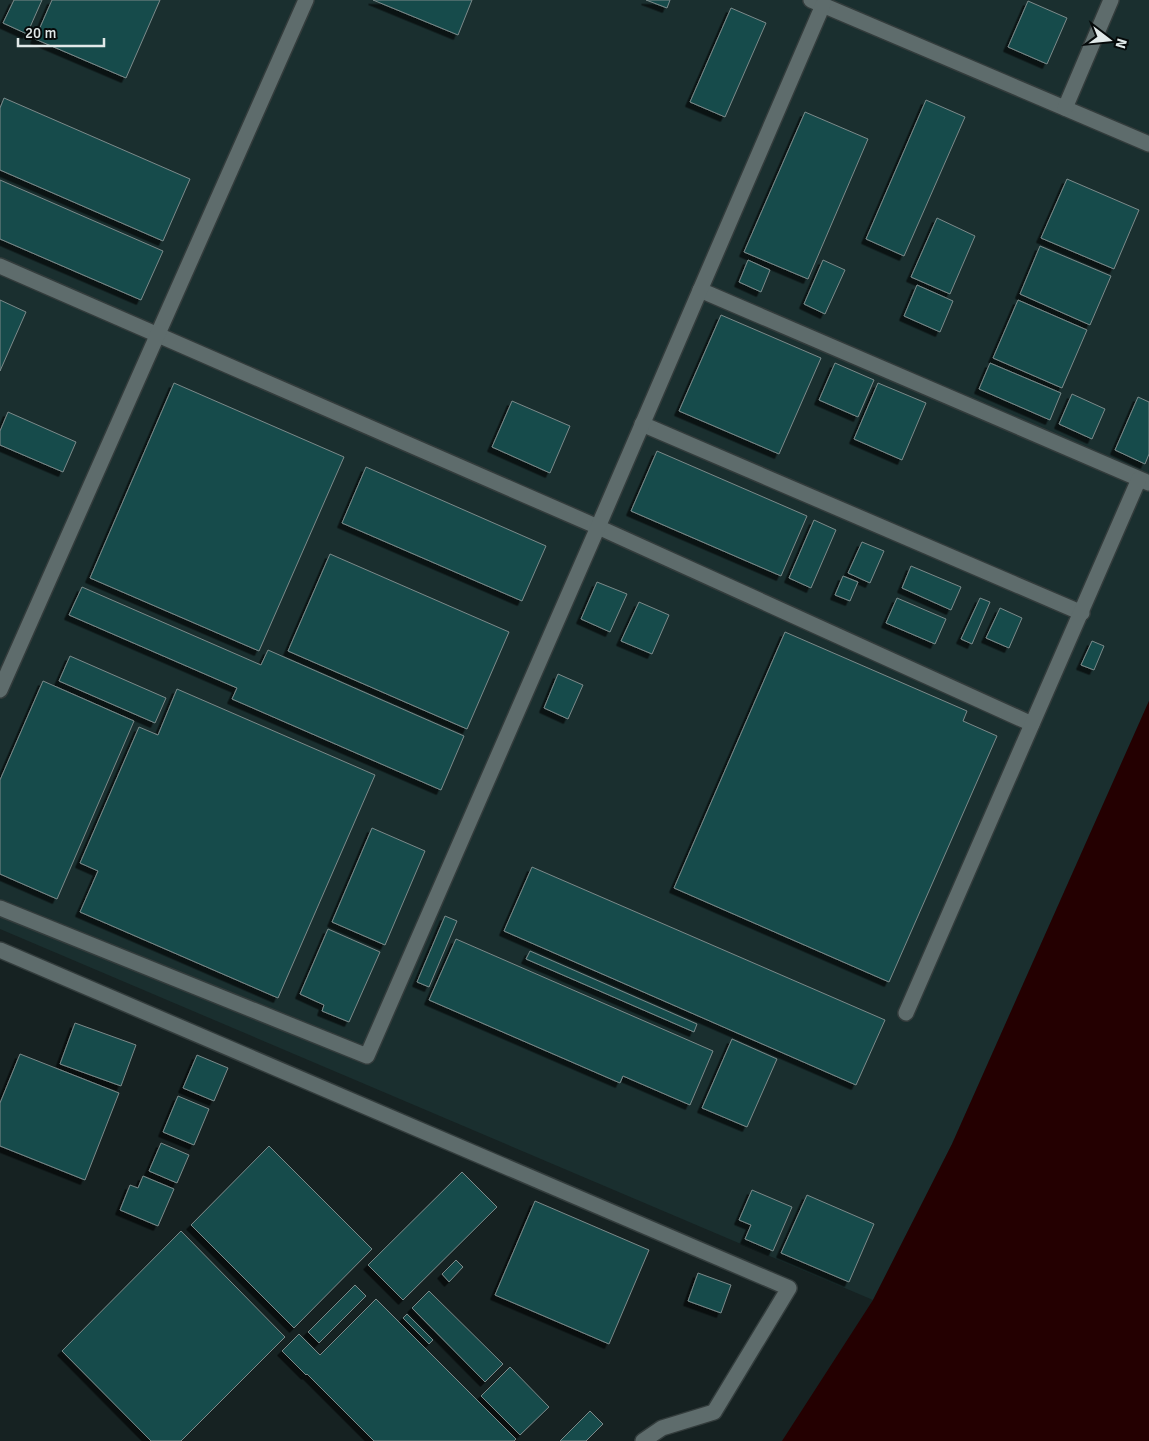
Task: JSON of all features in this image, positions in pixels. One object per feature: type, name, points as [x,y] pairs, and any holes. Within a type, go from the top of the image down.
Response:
[{"type":"street","points":[[0,690],[306,0]]},
{"type":"street","points":[[1065,108],[1111,0]]},
{"type":"street","points":[[0,908],[366,1056],[700,290],[817,3],[1149,144]]},
{"type":"street","points":[[0,266],[598,527],[1032,724]]},
{"type":"street","points":[[700,290],[1144,481],[1032,724],[906,1013]]},
{"type":"street","points":[[642,424],[1082,613]]},
{"type":"street","points":[[0,950],[789,1288],[714,1412],[662,1428],[643,1441]]},
{"type":"shaded area","points":[[0,0],[1149,0],[1149,701],[952,1144],[873,1300],[0,929]]},
{"type":"shaded area","points":[[1149,701],[1149,1441],[782,1441],[873,1300],[952,1144]]},
{"type":"building","points":[[14,0],[42,0],[27,34],[3,23]]},
{"type":"building","points":[[52,0],[160,0],[126,78],[35,39]]},
{"type":"building","points":[[373,0],[472,0],[458,35]]},
{"type":"building","points":[[646,0],[670,0],[667,8]]},
{"type":"building","points":[[1028,1],[1067,18],[1047,64],[1008,47]]},
{"type":"building","points":[[731,8],[766,23],[725,117],[690,102]]},
{"type":"building","points":[[4,98],[190,179],[163,241],[0,170],[0,108]]},
{"type":"building","points":[[926,100],[965,117],[904,256],[866,239]]},
{"type":"building","points":[[805,112],[868,139],[808,279],[744,252]]},
{"type":"building","points":[[1067,179],[1139,210],[1114,269],[1041,238]]},
{"type":"building","points":[[0,180],[163,251],[141,300],[0,239]]},
{"type":"building","points":[[937,218],[975,236],[950,294],[911,277]]},
{"type":"building","points":[[1040,246],[1111,276],[1090,325],[1020,294]]},
{"type":"building","points":[[748,260],[770,270],[761,292],[739,282]]},
{"type":"building","points":[[823,260],[845,270],[825,314],[804,304]]},
{"type":"building","points":[[917,285],[953,301],[940,332],[904,316]]},
{"type":"building","points":[[0,300],[26,312],[0,371]]},
{"type":"building","points":[[1018,300],[1087,330],[1062,388],[993,358]]},
{"type":"building","points":[[721,315],[821,358],[779,454],[679,411]]},
{"type":"building","points":[[835,363],[874,380],[858,417],[819,400]]},
{"type":"building","points":[[990,363],[1061,393],[1050,420],[979,389]]},
{"type":"building","points":[[174,383],[344,457],[259,651],[90,578]]},
{"type":"building","points":[[878,383],[926,403],[902,460],[854,439]]},
{"type":"building","points":[[1072,394],[1105,409],[1092,439],[1059,424]]},
{"type":"building","points":[[1138,397],[1149,402],[1149,454],[1145,464],[1115,450]]},
{"type":"building","points":[[512,401],[570,426],[550,473],[492,447]]},
{"type":"building","points":[[8,412],[76,442],[63,472],[0,445],[0,431]]},
{"type":"building","points":[[657,451],[807,516],[781,576],[631,511]]},
{"type":"building","points":[[366,467],[546,546],[522,601],[342,523]]},
{"type":"building","points":[[814,520],[836,530],[811,588],[789,578]]},
{"type":"building","points":[[862,542],[884,551],[870,583],[848,573]]},
{"type":"building","points":[[330,554],[509,632],[467,729],[288,651]]},
{"type":"building","points":[[911,566],[961,587],[951,610],[902,588]]},
{"type":"building","points":[[843,576],[858,582],[850,601],[835,595]]},
{"type":"building","points":[[597,582],[627,594],[610,632],[581,619]]},
{"type":"building","points":[[82,587],[261,665],[268,650],[464,736],[441,790],[232,699],[237,688],[69,615]]},
{"type":"building","points":[[897,598],[946,619],[935,644],[886,623]]},
{"type":"building","points":[[980,598],[990,602],[972,644],[961,639]]},
{"type":"building","points":[[639,602],[669,615],[652,654],[621,641]]},
{"type":"building","points":[[1000,608],[1022,618],[1009,648],[986,638]]},
{"type":"building","points":[[785,632],[967,711],[963,721],[997,736],[889,982],[674,888]]},
{"type":"building","points":[[1092,641],[1104,646],[1094,670],[1081,665]]},
{"type":"building","points":[[70,656],[166,698],[155,723],[59,681]]},
{"type":"building","points":[[558,674],[583,685],[568,719],[544,708]]},
{"type":"building","points":[[43,681],[134,721],[57,899],[0,874],[0,780]]},
{"type":"building","points":[[177,689],[375,775],[278,998],[80,912],[98,871],[80,863],[139,727],[158,735]]},
{"type":"building","points":[[372,828],[425,851],[385,945],[332,922]]},
{"type":"building","points":[[532,867],[885,1020],[856,1085],[504,931]]},
{"type":"building","points":[[445,916],[457,921],[429,987],[417,982]]},
{"type":"building","points":[[328,929],[380,952],[349,1022],[322,1011],[324,1005],[300,994]]},
{"type":"building","points":[[456,939],[713,1051],[690,1105],[623,1076],[620,1083],[429,1000]]},
{"type":"building","points":[[530,951],[697,1024],[694,1032],[526,959]]},
{"type":"building","points":[[75,1023],[136,1045],[121,1086],[60,1064]]},
{"type":"building","points":[[732,1039],[777,1059],[747,1127],[702,1108]]},
{"type":"building","points":[[20,1054],[119,1093],[85,1180],[0,1146],[0,1103]]},
{"type":"building","points":[[197,1055],[228,1068],[214,1101],[183,1088]]},
{"type":"building","points":[[178,1096],[209,1109],[194,1145],[163,1132]]},
{"type":"building","points":[[161,1143],[189,1155],[177,1183],[149,1171]]},
{"type":"building","points":[[269,1146],[372,1249],[294,1328],[191,1225]]},
{"type":"building","points":[[462,1172],[497,1207],[403,1300],[368,1265]]},
{"type":"building","points":[[143,1176],[174,1189],[158,1226],[120,1210],[130,1185],[138,1188]]},
{"type":"building","points":[[752,1190],[792,1207],[773,1251],[745,1239],[751,1225],[739,1220]]},
{"type":"building","points":[[807,1195],[874,1224],[849,1282],[781,1253]]},
{"type":"building","points":[[535,1201],[649,1250],[609,1344],[495,1295]]},
{"type":"building","points":[[181,1231],[285,1337],[181,1441],[151,1441],[62,1351]]},
{"type":"building","points":[[456,1260],[463,1267],[449,1282],[442,1274]]},
{"type":"building","points":[[698,1273],[731,1285],[721,1313],[688,1301]]},
{"type":"building","points":[[355,1285],[366,1296],[319,1343],[308,1332]]},
{"type":"building","points":[[429,1291],[503,1364],[485,1382],[412,1308]]},
{"type":"building","points":[[376,1299],[516,1439],[514,1441],[374,1441],[282,1351],[299,1334],[320,1355]]},
{"type":"building","points":[[407,1314],[433,1340],[429,1344],[403,1318]]},
{"type":"building","points":[[510,1367],[549,1407],[520,1435],[481,1396]]},
{"type":"building","points":[[590,1411],[603,1424],[586,1441],[560,1441]]}]
